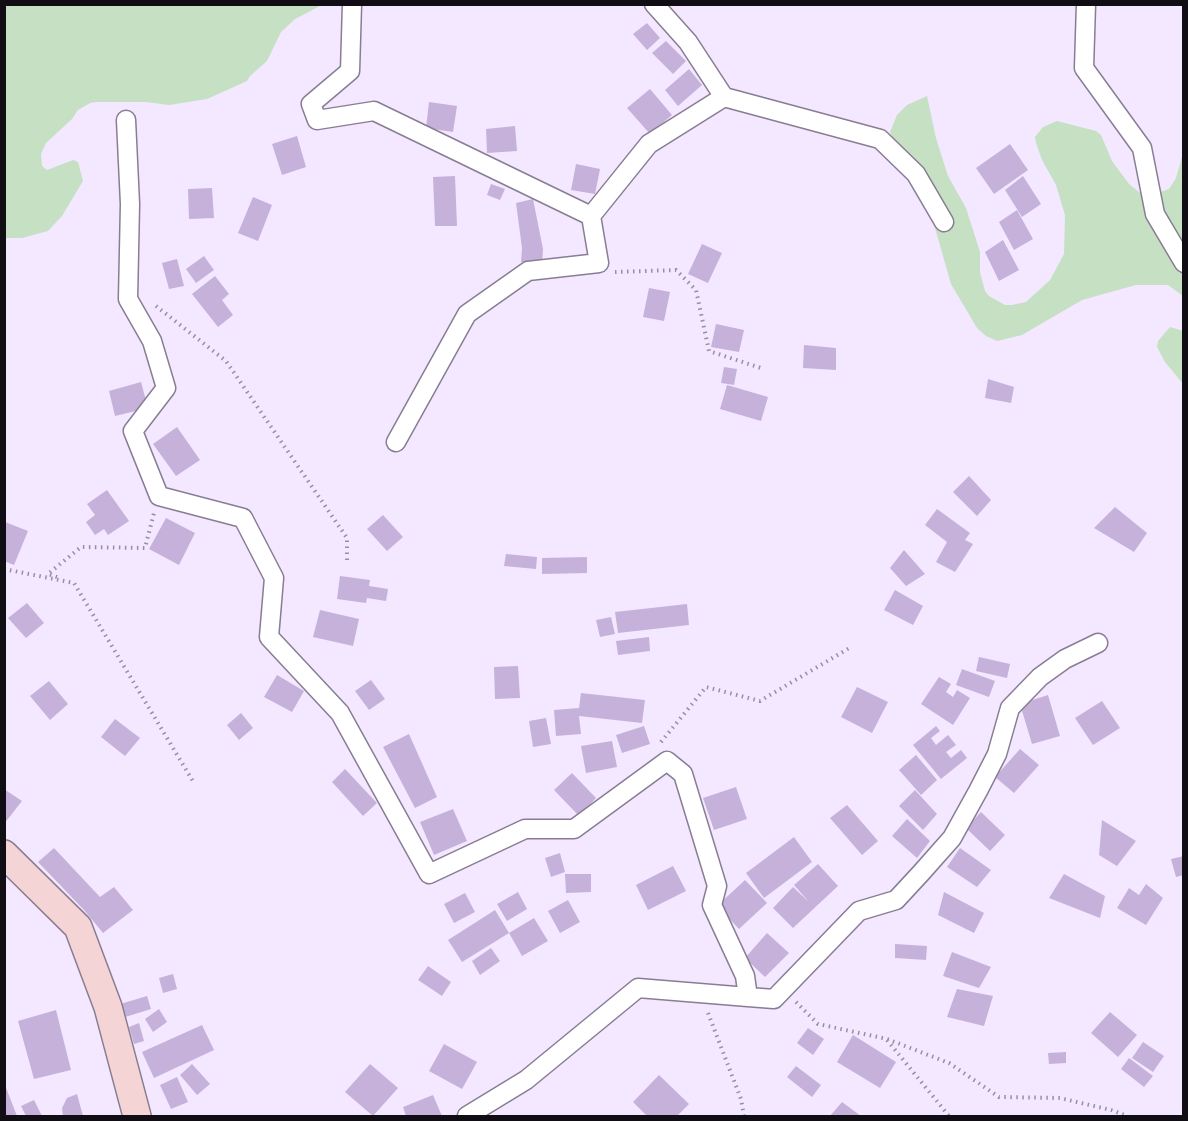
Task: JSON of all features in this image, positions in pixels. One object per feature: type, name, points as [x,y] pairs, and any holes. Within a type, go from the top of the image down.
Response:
[{"type":"main road","points":[[4,854],[78,927],[108,1007],[137,1116]]},
{"type":"street","points":[[352,4],[350,71],[311,104],[317,120],[374,111],[591,216]]},
{"type":"street","points":[[654,4],[688,42],[724,97],[880,139],[916,174],[944,222]]},
{"type":"street","points":[[1086,4],[1084,68],[1143,148],[1155,214],[1184,263]]},
{"type":"street","points":[[396,442],[467,314],[528,271],[599,263],[591,216],[649,144],[724,97]]},
{"type":"street","points":[[126,120],[130,204],[128,299],[152,341],[166,388],[133,431],[159,496],[243,518],[274,578],[270,637],[340,713],[429,874],[525,829],[574,829],[667,761],[683,774],[717,886],[712,905],[745,976],[748,998]]},
{"type":"street","points":[[467,1116],[526,1080],[638,988],[774,999],[859,911],[896,900],[921,873],[952,838],[978,791],[997,754],[1010,708],[1040,677],[1065,659],[1098,643]]},
{"type":"path","points":[[599,263],[605,273],[676,270],[696,290],[709,351],[764,369]]},
{"type":"path","points":[[128,299],[145,298],[226,361],[347,538],[347,560]]},
{"type":"path","points":[[159,496],[145,548],[81,547],[48,574],[74,583],[194,783]]},
{"type":"path","points":[[4,569],[74,583]]},
{"type":"path","points":[[667,761],[661,741],[706,687],[760,701],[851,646]]},
{"type":"path","points":[[710,994],[707,1011],[741,1099],[744,1116]]},
{"type":"path","points":[[774,999],[796,1002],[818,1024],[887,1039],[949,1063],[999,1097],[1060,1098],[1127,1116]]},
{"type":"path","points":[[887,1039],[949,1116]]},
{"type":"green space","points":[[5,4],[322,5],[295,19],[281,32],[267,61],[247,81],[207,99],[169,105],[146,102],[96,102],[78,110],[72,119],[46,143],[41,154],[42,166],[47,170],[73,160],[78,162],[83,181],[62,216],[48,231],[22,238],[5,238]]},
{"type":"green space","points":[[927,96],[936,138],[948,176],[966,208],[980,252],[980,272],[985,291],[989,296],[1005,305],[1026,302],[1050,280],[1064,254],[1065,215],[1056,185],[1042,160],[1035,137],[1043,127],[1057,121],[1096,131],[1101,135],[1112,161],[1129,184],[1139,192],[1155,194],[1169,189],[1176,178],[1183,153],[1183,296],[1168,285],[1136,285],[1082,300],[1022,335],[997,341],[986,336],[977,328],[951,284],[927,200],[904,164],[890,132],[897,115],[907,105]]},
{"type":"green space","points":[[1170,327],[1183,331],[1183,384],[1165,362],[1157,347],[1158,341]]},
{"type":"building","points":[[647,23],[660,38],[647,50],[633,34]]},
{"type":"building","points":[[666,41],[686,61],[673,74],[652,53]]},
{"type":"building","points":[[689,69],[702,85],[678,106],[665,90]]},
{"type":"building","points":[[650,89],[672,115],[650,134],[627,108]]},
{"type":"building","points":[[429,102],[457,106],[453,132],[426,128]]},
{"type":"building","points":[[515,126],[517,151],[487,153],[486,129]]},
{"type":"building","points":[[297,136],[306,167],[282,175],[272,144]]},
{"type":"building","points":[[1010,144],[1028,170],[994,194],[976,168]]},
{"type":"building","points":[[576,164],[600,169],[595,194],[571,190]]},
{"type":"building","points":[[455,176],[457,226],[435,226],[433,177]]},
{"type":"building","points":[[1023,176],[1041,204],[1022,217],[1005,190]]},
{"type":"building","points":[[491,184],[505,189],[500,200],[487,195]]},
{"type":"building","points":[[212,188],[214,218],[189,219],[188,189]]},
{"type":"building","points":[[253,197],[272,205],[258,241],[238,233]]},
{"type":"building","points":[[533,199],[543,249],[542,264],[521,262],[522,248],[516,203]]},
{"type":"building","points":[[1017,210],[1033,239],[1014,250],[999,222]]},
{"type":"building","points":[[1003,240],[1019,270],[999,281],[985,252]]},
{"type":"building","points":[[702,244],[722,253],[708,283],[688,274]]},
{"type":"building","points":[[204,256],[214,270],[196,283],[186,269]]},
{"type":"building","points":[[177,259],[184,286],[169,289],[162,263]]},
{"type":"building","points":[[215,276],[229,294],[222,300],[233,315],[218,327],[192,294]]},
{"type":"building","points":[[649,288],[670,292],[664,321],[643,317]]},
{"type":"building","points":[[716,324],[744,330],[739,352],[711,347]]},
{"type":"building","points":[[804,345],[836,348],[836,370],[803,368]]},
{"type":"building","points":[[724,367],[737,369],[734,385],[721,383]]},
{"type":"building","points":[[988,379],[1014,387],[1011,403],[985,398]]},
{"type":"building","points":[[141,382],[148,408],[115,416],[109,391]]},
{"type":"building","points":[[727,385],[768,397],[761,421],[720,409]]},
{"type":"building","points":[[177,427],[200,460],[176,476],[153,444]]},
{"type":"building","points":[[969,476],[991,500],[977,516],[953,492]]},
{"type":"building","points":[[107,490],[129,521],[108,535],[104,529],[95,535],[86,522],[95,515],[87,504]]},
{"type":"building","points":[[1115,507],[1147,533],[1134,552],[1094,528]]},
{"type":"building","points":[[937,509],[970,533],[965,540],[973,544],[955,572],[936,562],[947,542],[925,525]]},
{"type":"building","points":[[383,515],[403,537],[387,551],[367,529]]},
{"type":"building","points":[[166,518],[195,533],[179,565],[149,549]]},
{"type":"building","points":[[5,522],[28,531],[14,565],[4,561]]},
{"type":"building","points":[[904,550],[925,574],[906,586],[890,568]]},
{"type":"building","points":[[506,554],[537,557],[536,569],[504,566]]},
{"type":"building","points":[[587,557],[587,573],[542,574],[542,558]]},
{"type":"building","points":[[340,576],[370,580],[369,586],[388,589],[386,601],[367,598],[366,603],[337,599]]},
{"type":"building","points":[[895,590],[923,606],[913,625],[884,610]]},
{"type":"building","points":[[27,603],[44,623],[26,638],[8,618]]},
{"type":"building","points":[[687,604],[689,625],[618,633],[615,612]]},
{"type":"building","points":[[320,610],[359,619],[353,646],[313,637]]},
{"type":"building","points":[[611,617],[615,634],[600,637],[596,620]]},
{"type":"building","points":[[649,637],[650,651],[618,655],[616,641]]},
{"type":"building","points":[[979,657],[1010,664],[1007,678],[976,671]]},
{"type":"building","points":[[518,666],[520,698],[495,699],[494,667]]},
{"type":"building","points":[[962,669],[995,681],[989,697],[956,685]]},
{"type":"building","points":[[277,675],[304,691],[292,712],[264,697]]},
{"type":"building","points":[[939,677],[951,684],[946,692],[953,697],[957,690],[970,698],[953,725],[921,704]]},
{"type":"building","points":[[371,680],[385,699],[369,710],[355,691]]},
{"type":"building","points":[[49,681],[68,704],[50,720],[30,696]]},
{"type":"building","points":[[857,687],[888,702],[872,733],[841,717]]},
{"type":"building","points":[[581,693],[645,700],[642,723],[579,716],[581,734],[556,736],[554,710],[579,708]]},
{"type":"building","points":[[1048,695],[1060,736],[1032,744],[1020,704]]},
{"type":"building","points":[[1102,701],[1120,728],[1093,745],[1075,718]]},
{"type":"building","points":[[241,713],[253,728],[239,740],[227,725]]},
{"type":"building","points":[[546,718],[551,744],[533,747],[529,721]]},
{"type":"building","points":[[115,719],[140,738],[125,756],[101,737]]},
{"type":"building","points":[[644,726],[650,744],[622,753],[616,735]]},
{"type":"building","points":[[936,726],[940,731],[931,738],[936,745],[948,735],[956,745],[946,752],[951,758],[961,750],[967,758],[941,779],[913,745]]},
{"type":"building","points":[[409,734],[437,797],[415,808],[383,747]]},
{"type":"building","points":[[612,741],[617,767],[586,773],[581,746]]},
{"type":"building","points":[[1020,749],[1039,765],[1014,793],[995,777]]},
{"type":"building","points":[[916,755],[937,780],[921,795],[899,770]]},
{"type":"building","points":[[345,769],[377,803],[363,816],[332,782]]},
{"type":"building","points":[[572,773],[596,798],[579,816],[554,790]]},
{"type":"building","points":[[736,787],[747,819],[714,830],[703,798]]},
{"type":"building","points":[[4,789],[22,801],[4,824]]},
{"type":"building","points":[[915,790],[937,814],[923,830],[899,806]]},
{"type":"building","points":[[847,805],[878,841],[862,855],[830,818]]},
{"type":"building","points":[[453,809],[467,841],[434,855],[420,822]]},
{"type":"building","points":[[981,812],[1005,835],[990,851],[966,828]]},
{"type":"building","points":[[907,819],[930,841],[917,858],[892,836]]},
{"type":"building","points":[[1102,820],[1136,841],[1117,866],[1099,855]]},
{"type":"building","points":[[794,837],[812,862],[764,898],[746,873]]},
{"type":"building","points":[[54,848],[100,897],[114,887],[133,910],[103,933],[38,862]]},
{"type":"building","points":[[960,848],[991,870],[977,887],[947,867]]},
{"type":"building","points":[[560,853],[565,872],[551,877],[545,858]]},
{"type":"building","points":[[1184,856],[1184,875],[1176,877],[1171,859]]},
{"type":"building","points":[[818,864],[838,886],[793,928],[773,908],[793,887],[809,902],[794,885]]},
{"type":"building","points":[[673,866],[686,891],[648,910],[636,885]]},
{"type":"building","points":[[565,874],[591,874],[591,892],[566,893]]},
{"type":"building","points":[[1064,874],[1105,896],[1100,918],[1049,898]]},
{"type":"building","points":[[745,880],[767,903],[739,929],[717,906]]},
{"type":"building","points":[[1146,884],[1163,898],[1146,925],[1117,908],[1129,888],[1139,895]]},
{"type":"building","points":[[518,892],[527,909],[507,921],[497,904]]},
{"type":"building","points":[[944,892],[984,913],[974,933],[938,915]]},
{"type":"building","points":[[465,893],[475,912],[454,923],[444,904]]},
{"type":"building","points":[[568,900],[580,922],[560,933],[548,911]]},
{"type":"building","points":[[495,910],[509,933],[462,962],[448,940]]},
{"type":"building","points":[[534,918],[548,941],[522,956],[509,933]]},
{"type":"building","points":[[767,933],[789,953],[765,977],[745,958]]},
{"type":"building","points":[[895,944],[927,946],[926,960],[895,958]]},
{"type":"building","points":[[491,948],[500,961],[480,975],[472,961]]},
{"type":"building","points":[[952,952],[991,967],[979,988],[943,976]]},
{"type":"building","points":[[428,966],[451,982],[442,996],[418,980]]},
{"type":"building","points":[[173,974],[177,989],[163,993],[159,978]]},
{"type":"building","points":[[957,989],[993,996],[984,1026],[947,1017]]},
{"type":"building","points":[[147,996],[151,1009],[122,1018],[117,1005]]},
{"type":"building","points":[[159,1009],[167,1022],[153,1032],[145,1019]]},
{"type":"building","points":[[56,1010],[71,1070],[34,1079],[18,1021]]},
{"type":"building","points":[[1110,1012],[1137,1035],[1118,1057],[1091,1033]]},
{"type":"building","points":[[139,1023],[144,1041],[134,1044],[129,1027]]},
{"type":"building","points":[[202,1025],[214,1050],[154,1078],[142,1052]]},
{"type":"building","points":[[808,1028],[824,1039],[813,1055],[797,1043]]},
{"type":"building","points":[[853,1035],[896,1062],[880,1088],[837,1062]]},
{"type":"building","points":[[1143,1042],[1164,1056],[1153,1072],[1132,1058]]},
{"type":"building","points":[[444,1044],[477,1062],[462,1089],[429,1071]]},
{"type":"building","points":[[1066,1052],[1066,1063],[1049,1064],[1048,1053]]},
{"type":"building","points":[[1129,1058],[1153,1076],[1144,1087],[1121,1069]]},
{"type":"building","points":[[192,1064],[210,1084],[197,1095],[180,1075]]},
{"type":"building","points":[[370,1064],[398,1088],[373,1116],[345,1092]]},
{"type":"building","points":[[796,1066],[821,1085],[812,1097],[787,1077]]},
{"type":"building","points":[[659,1075],[689,1104],[677,1116],[647,1116],[633,1102]]},
{"type":"building","points":[[177,1077],[188,1102],[171,1109],[160,1085]]},
{"type":"building","points":[[5,1085],[17,1116],[4,1116]]},
{"type":"building","points":[[77,1094],[83,1116],[63,1116],[62,1108],[67,1098]]},
{"type":"building","points":[[433,1095],[442,1116],[406,1116],[403,1107]]},
{"type":"building","points":[[34,1100],[42,1116],[26,1116],[21,1106]]},
{"type":"building","points":[[842,1102],[861,1116],[830,1116]]}]
